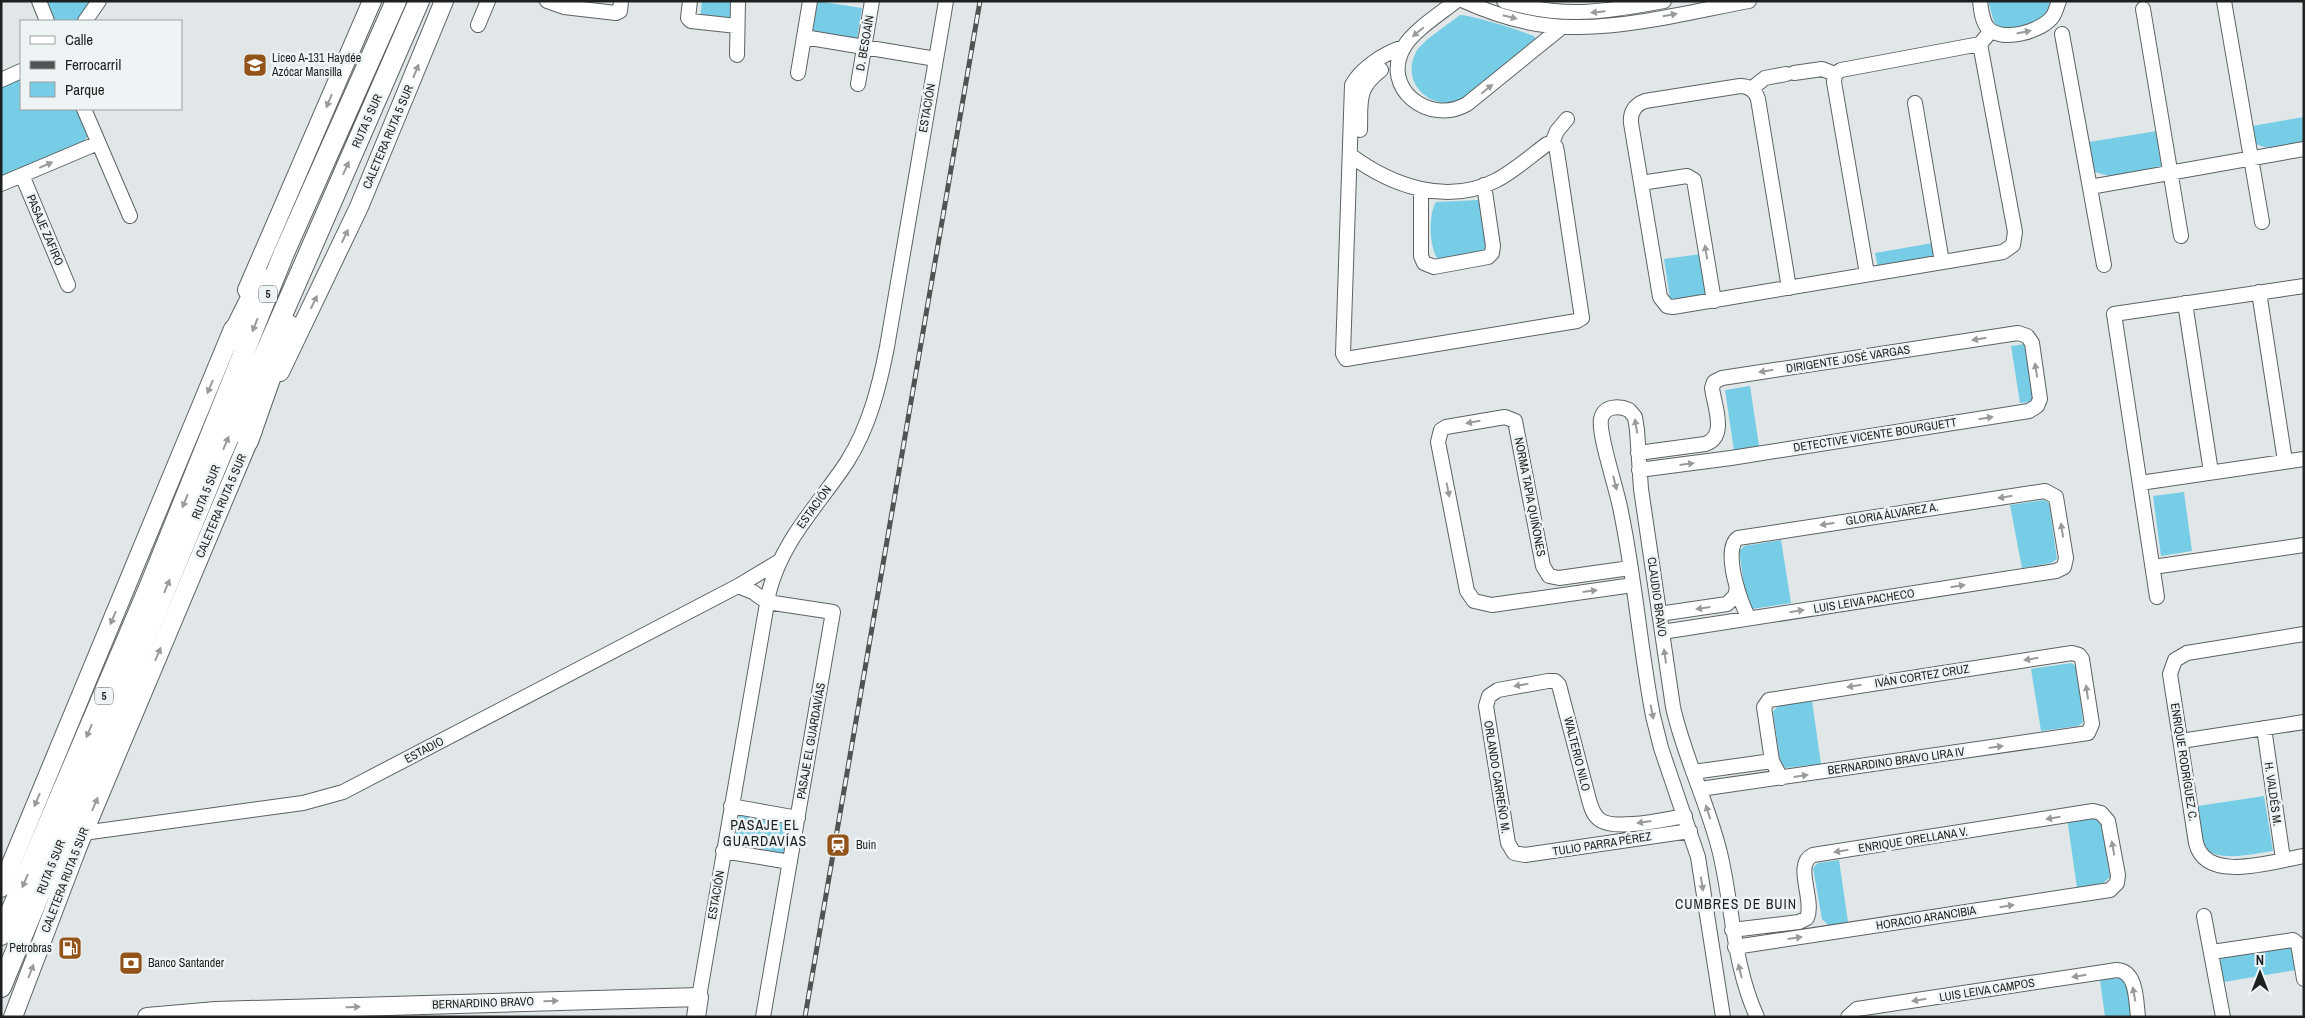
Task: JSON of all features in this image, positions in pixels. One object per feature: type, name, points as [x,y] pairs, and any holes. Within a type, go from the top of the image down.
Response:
[{"type":"highway","name":"RUTA 5 SUR","points":[[1,935],[150,588],[284,253],[396,1]]},
{"type":"highway","name":"RUTA 5 SUR","points":[[1,987],[221,455],[419,1]]},
{"type":"highway","points":[[229,342],[337,135]]},
{"type":"highway","points":[[248,441],[282,348],[319,228]]},
{"type":"main road","points":[[1,888],[9,847],[229,342],[244,297],[372,1]]},
{"type":"main road","name":"CALETERA RUTA 5 SUR","points":[[13,1017],[83,833],[248,441],[359,207],[444,1]]},
{"type":"main road","name":"BERNARDINO BRAVO","points":[[147,1017],[216,1011],[699,997]]},
{"type":"main road","name":"ESTACIÓN","points":[[696,1017],[699,997]]},
{"type":"street","points":[[39,1],[47,20]]},
{"type":"street","points":[[86,20],[100,1]]},
{"type":"street","points":[[478,25],[488,1]]},
{"type":"street","points":[[547,1],[618,13],[621,1]]},
{"type":"street","points":[[690,1],[688,18],[691,20],[737,26]]},
{"type":"street","points":[[736,55],[738,1]]},
{"type":"street","points":[[798,73],[810,1]]},
{"type":"street","name":"D. BESOAÍN","points":[[858,84],[872,1]]},
{"type":"street","name":"ESTACIÓN","points":[[699,997],[767,602],[778,562],[790,540],[854,450],[875,400],[887,347],[946,1]]},
{"type":"street","points":[[1456,1],[1414,35],[1401,54],[1400,79],[1403,87],[1413,100],[1427,108],[1449,111],[1467,104],[1562,27]]},
{"type":"street","points":[[1464,1],[1503,16],[1562,27],[1594,27],[1749,1]]},
{"type":"street","points":[[1504,1],[1534,8],[1574,7],[1600,12],[1664,1]]},
{"type":"street","points":[[1980,1],[1984,19],[1991,30],[2002,35],[2032,31],[2053,16],[2059,1]]},
{"type":"street","points":[[2224,1],[2262,222]]},
{"type":"street","points":[[1632,7],[1630,16],[1636,21]]},
{"type":"street","points":[[2143,9],[2181,236]]},
{"type":"street","points":[[1867,274],[1834,82],[1835,74],[1841,70],[1980,44],[1991,30]]},
{"type":"street","points":[[2062,34],[2104,265]]},
{"type":"street","points":[[804,37],[936,59]]},
{"type":"street","points":[[1789,288],[1758,99],[1751,89],[1740,86],[1645,101],[1637,105],[1631,117],[1641,183],[1661,300],[1668,306],[1673,307],[1714,301],[2003,252],[2013,245],[2016,236],[1980,44]]},
{"type":"street","points":[[1401,54],[1386,55],[1358,76],[1352,85],[1354,158],[1343,354],[1348,359],[1577,321],[1582,318],[1557,152],[1556,147],[1552,143]]},
{"type":"street","points":[[1751,89],[1765,78],[1790,73],[1822,69],[1835,74]]},
{"type":"street","points":[[1,80],[20,71]]},
{"type":"street","points":[[1915,103],[1942,262]]},
{"type":"street","points":[[84,110],[130,216]]},
{"type":"street","points":[[1552,143],[1557,132],[1567,119]]},
{"type":"street","points":[[1,184],[98,143]]},
{"type":"street","points":[[1354,158],[1389,180],[1421,190],[1451,191],[1484,185],[1504,176],[1547,144],[1552,143]]},
{"type":"street","points":[[2090,187],[2304,149]]},
{"type":"street","name":"PASAJE ZAFIRO","points":[[22,176],[68,285]]},
{"type":"street","points":[[1641,183],[1687,176],[1694,180],[1714,301]]},
{"type":"street","points":[[1421,190],[1421,256],[1424,263],[1434,267],[1488,257],[1492,253],[1484,185]]},
{"type":"street","points":[[2157,597],[2114,314],[2304,286]]},
{"type":"street","points":[[2259,292],[2285,461]]},
{"type":"street","points":[[2186,303],[2211,472]]},
{"type":"street","name":"DIRIGENTE JOSÉ VARGAS","points":[[1731,458],[1722,446],[1716,432],[1712,388],[1714,382],[1719,378],[2018,333],[2026,336]]},
{"type":"street","name":"DETECTIVE VICENTE BOURGUETT","points":[[1639,470],[1731,458],[2033,410],[2039,403],[2040,394],[2032,343],[2026,336]]},
{"type":"street","name":"CLAUDIO BRAVO","points":[[1723,1017],[1696,850],[1661,748],[1648,689],[1622,512],[1602,431],[1601,418],[1606,410],[1620,407],[1632,414],[1636,422],[1643,509],[1677,726],[1717,842],[1735,947],[1743,982],[1757,1017]]},
{"type":"street","name":"NORMA TAPIA QUIÑONES","points":[[1552,576],[1536,598],[1492,605],[1482,604],[1470,598],[1467,591],[1438,442],[1439,432],[1446,427],[1505,417],[1515,421],[1543,566],[1552,576],[1557,595]]},
{"type":"street","points":[[1638,453],[1705,444],[1716,432]]},
{"type":"street","points":[[2140,483],[2304,459]]},
{"type":"street","name":"GLORIA ÁLVAREZ A.","points":[[1737,587],[1731,552],[1733,542],[1741,537],[2045,491],[2053,494],[2057,501],[2066,558],[2064,567]]},
{"type":"street","points":[[1622,512],[1643,509]]},
{"type":"street","points":[[2152,567],[2304,545]]},
{"type":"street","name":"ESTADIO","points":[[83,833],[303,803],[343,792],[738,586],[778,562]]},
{"type":"street","name":"LUIS LEIVA PACHECO","points":[[1662,632],[2056,571],[2064,567]]},
{"type":"street","points":[[1552,576],[1630,568]]},
{"type":"street","points":[[1536,598],[1633,585]]},
{"type":"street","points":[[738,586],[753,592],[767,602]]},
{"type":"street","points":[[1659,614],[1727,604],[1735,596],[1737,587]]},
{"type":"street","points":[[1737,587],[1749,618]]},
{"type":"street","name":"PASAJE EL GUARDAVÍAS","points":[[763,1017],[833,612],[767,602]]},
{"type":"street","name":"ENRIQUE RODRÍGUEZ C.","points":[[2283,859],[2230,868],[2207,861],[2198,851],[2170,674],[2175,660],[2194,650],[2304,634]]},
{"type":"street","name":"IVÁN CORTEZ CRUZ","points":[[1772,761],[1764,710],[1766,703],[1772,699],[2072,653],[2079,655],[2082,659],[2092,724],[2090,730]]},
{"type":"street","name":"WALTERIO NILO","points":[[1487,698],[1491,693],[1498,690],[1548,681],[1558,683],[1562,691],[1574,748],[1589,800],[1593,812],[1602,822]]},
{"type":"street","points":[[1648,689],[1670,686]]},
{"type":"street","name":"ORLANDO CARREÑO M.","points":[[1487,698],[1486,706],[1508,843],[1514,853]]},
{"type":"street","points":[[2181,741],[2304,722]]},
{"type":"street","name":"H. VALDÉS M.","points":[[2264,728],[2283,859]]},
{"type":"street","name":"BERNARDINO BRAVO LIRA IV","points":[[1700,789],[2086,734],[2090,730]]},
{"type":"street","points":[[1693,772],[1772,761],[1781,778]]},
{"type":"street","points":[[731,806],[798,818]]},
{"type":"street","name":"ENRIQUE ORELLANA V.","points":[[1807,918],[1810,908],[1804,864],[1813,855],[2093,811],[2101,813]]},
{"type":"street","name":"HORACIO ARANCIBIA","points":[[1735,947],[2107,890],[2115,886],[2118,875],[2108,821],[2101,813]]},
{"type":"street","points":[[1598,844],[1602,822],[1616,825],[1685,816]]},
{"type":"street","name":"TULIO PARRA PÉREZ","points":[[1514,853],[1525,855],[1690,831]]},
{"type":"street","points":[[1696,850],[1704,843],[1717,842]]},
{"type":"street","points":[[724,851],[790,862]]},
{"type":"street","points":[[2283,859],[2304,856]]},
{"type":"street","points":[[2204,916],[2223,1017]]},
{"type":"street","points":[[1732,930],[1800,922],[1807,918],[1820,935]]},
{"type":"street","points":[[2212,952],[2293,940],[2298,944],[2304,979]]},
{"type":"street","name":"LUIS LEIVA CAMPOS","points":[[1849,1016],[1856,1009],[2117,970],[2127,973],[2132,982],[2138,1017]]},
{"type":"green space","points":[[47,1],[91,1],[77,20],[55,20]]},
{"type":"green space","points":[[702,1],[733,1],[731,20],[700,18]]},
{"type":"green space","points":[[817,1],[862,8],[857,39],[812,32]]},
{"type":"green space","points":[[1988,1],[2051,1],[2044,15],[2038,20],[2023,26],[2006,28],[1998,27],[1994,22]]},
{"type":"green space","points":[[1460,15],[1522,31],[1535,37],[1536,41],[1466,99],[1454,103],[1442,103],[1423,94],[1416,85],[1412,75],[1412,64],[1419,48]]},
{"type":"green space","points":[[20,76],[20,110],[78,110],[89,134],[82,144],[1,177],[1,85]]},
{"type":"green space","points":[[2304,117],[2304,142],[2273,148],[2255,143],[2252,126]]},
{"type":"green space","points":[[2157,131],[2163,162],[2161,167],[2109,176],[2095,172],[2089,142]]},
{"type":"green space","points":[[1478,200],[1484,205],[1490,249],[1485,254],[1439,261],[1433,249],[1431,232],[1433,208],[1436,202]]},
{"type":"green space","points":[[1933,243],[1935,257],[1878,268],[1875,253]]},
{"type":"green space","points":[[1701,254],[1708,297],[1677,302],[1670,298],[1664,259]]},
{"type":"green space","points":[[2025,344],[2035,401],[2020,403],[2011,346]]},
{"type":"green space","points":[[1750,386],[1759,446],[1734,451],[1725,390]]},
{"type":"green space","points":[[2184,492],[2192,551],[2161,556],[2153,496]]},
{"type":"green space","points":[[2044,500],[2049,503],[2057,559],[2051,563],[2022,568],[2010,505]]},
{"type":"green space","points":[[1781,540],[1791,603],[1752,609],[1747,604],[1739,551],[1744,546]]},
{"type":"green space","points":[[2071,663],[2076,666],[2083,722],[2078,726],[2041,731],[2031,669]]},
{"type":"green space","points":[[1812,701],[1821,764],[1785,768],[1780,762],[1773,711],[1780,705]]},
{"type":"green space","points":[[2264,796],[2273,851],[2223,856],[2206,849],[2201,837],[2198,806]]},
{"type":"green space","points":[[740,813],[789,822],[783,854],[734,842]]},
{"type":"green space","points":[[2096,816],[2103,825],[2110,877],[2102,884],[2077,888],[2067,818]]},
{"type":"green space","points":[[1839,860],[1848,922],[1828,925],[1822,919],[1813,868],[1818,863]]},
{"type":"green space","points":[[2291,945],[2296,970],[2224,982],[2218,968],[2222,956]]},
{"type":"green space","points":[[2120,978],[2127,984],[2133,1017],[2105,1017],[2100,980]]},
{"type":"railway","points":[[805,1017],[980,1]]},
{"type":"place","name":"Liceo A-131 Haydée Azócar Mansilla","points":[[255,65]]},
{"type":"place","name":"Buin","points":[[838,845]]},
{"type":"place","name":"Petrobras","points":[[70,948]]},
{"type":"place","name":"Banco Santander","points":[[131,963]]},
{"type":"district","name":"PASAJE EL GUARDAVÍAS","points":[[765,834]]},
{"type":"district","name":"CUMBRES DE BUIN","points":[[1736,904]]}]
